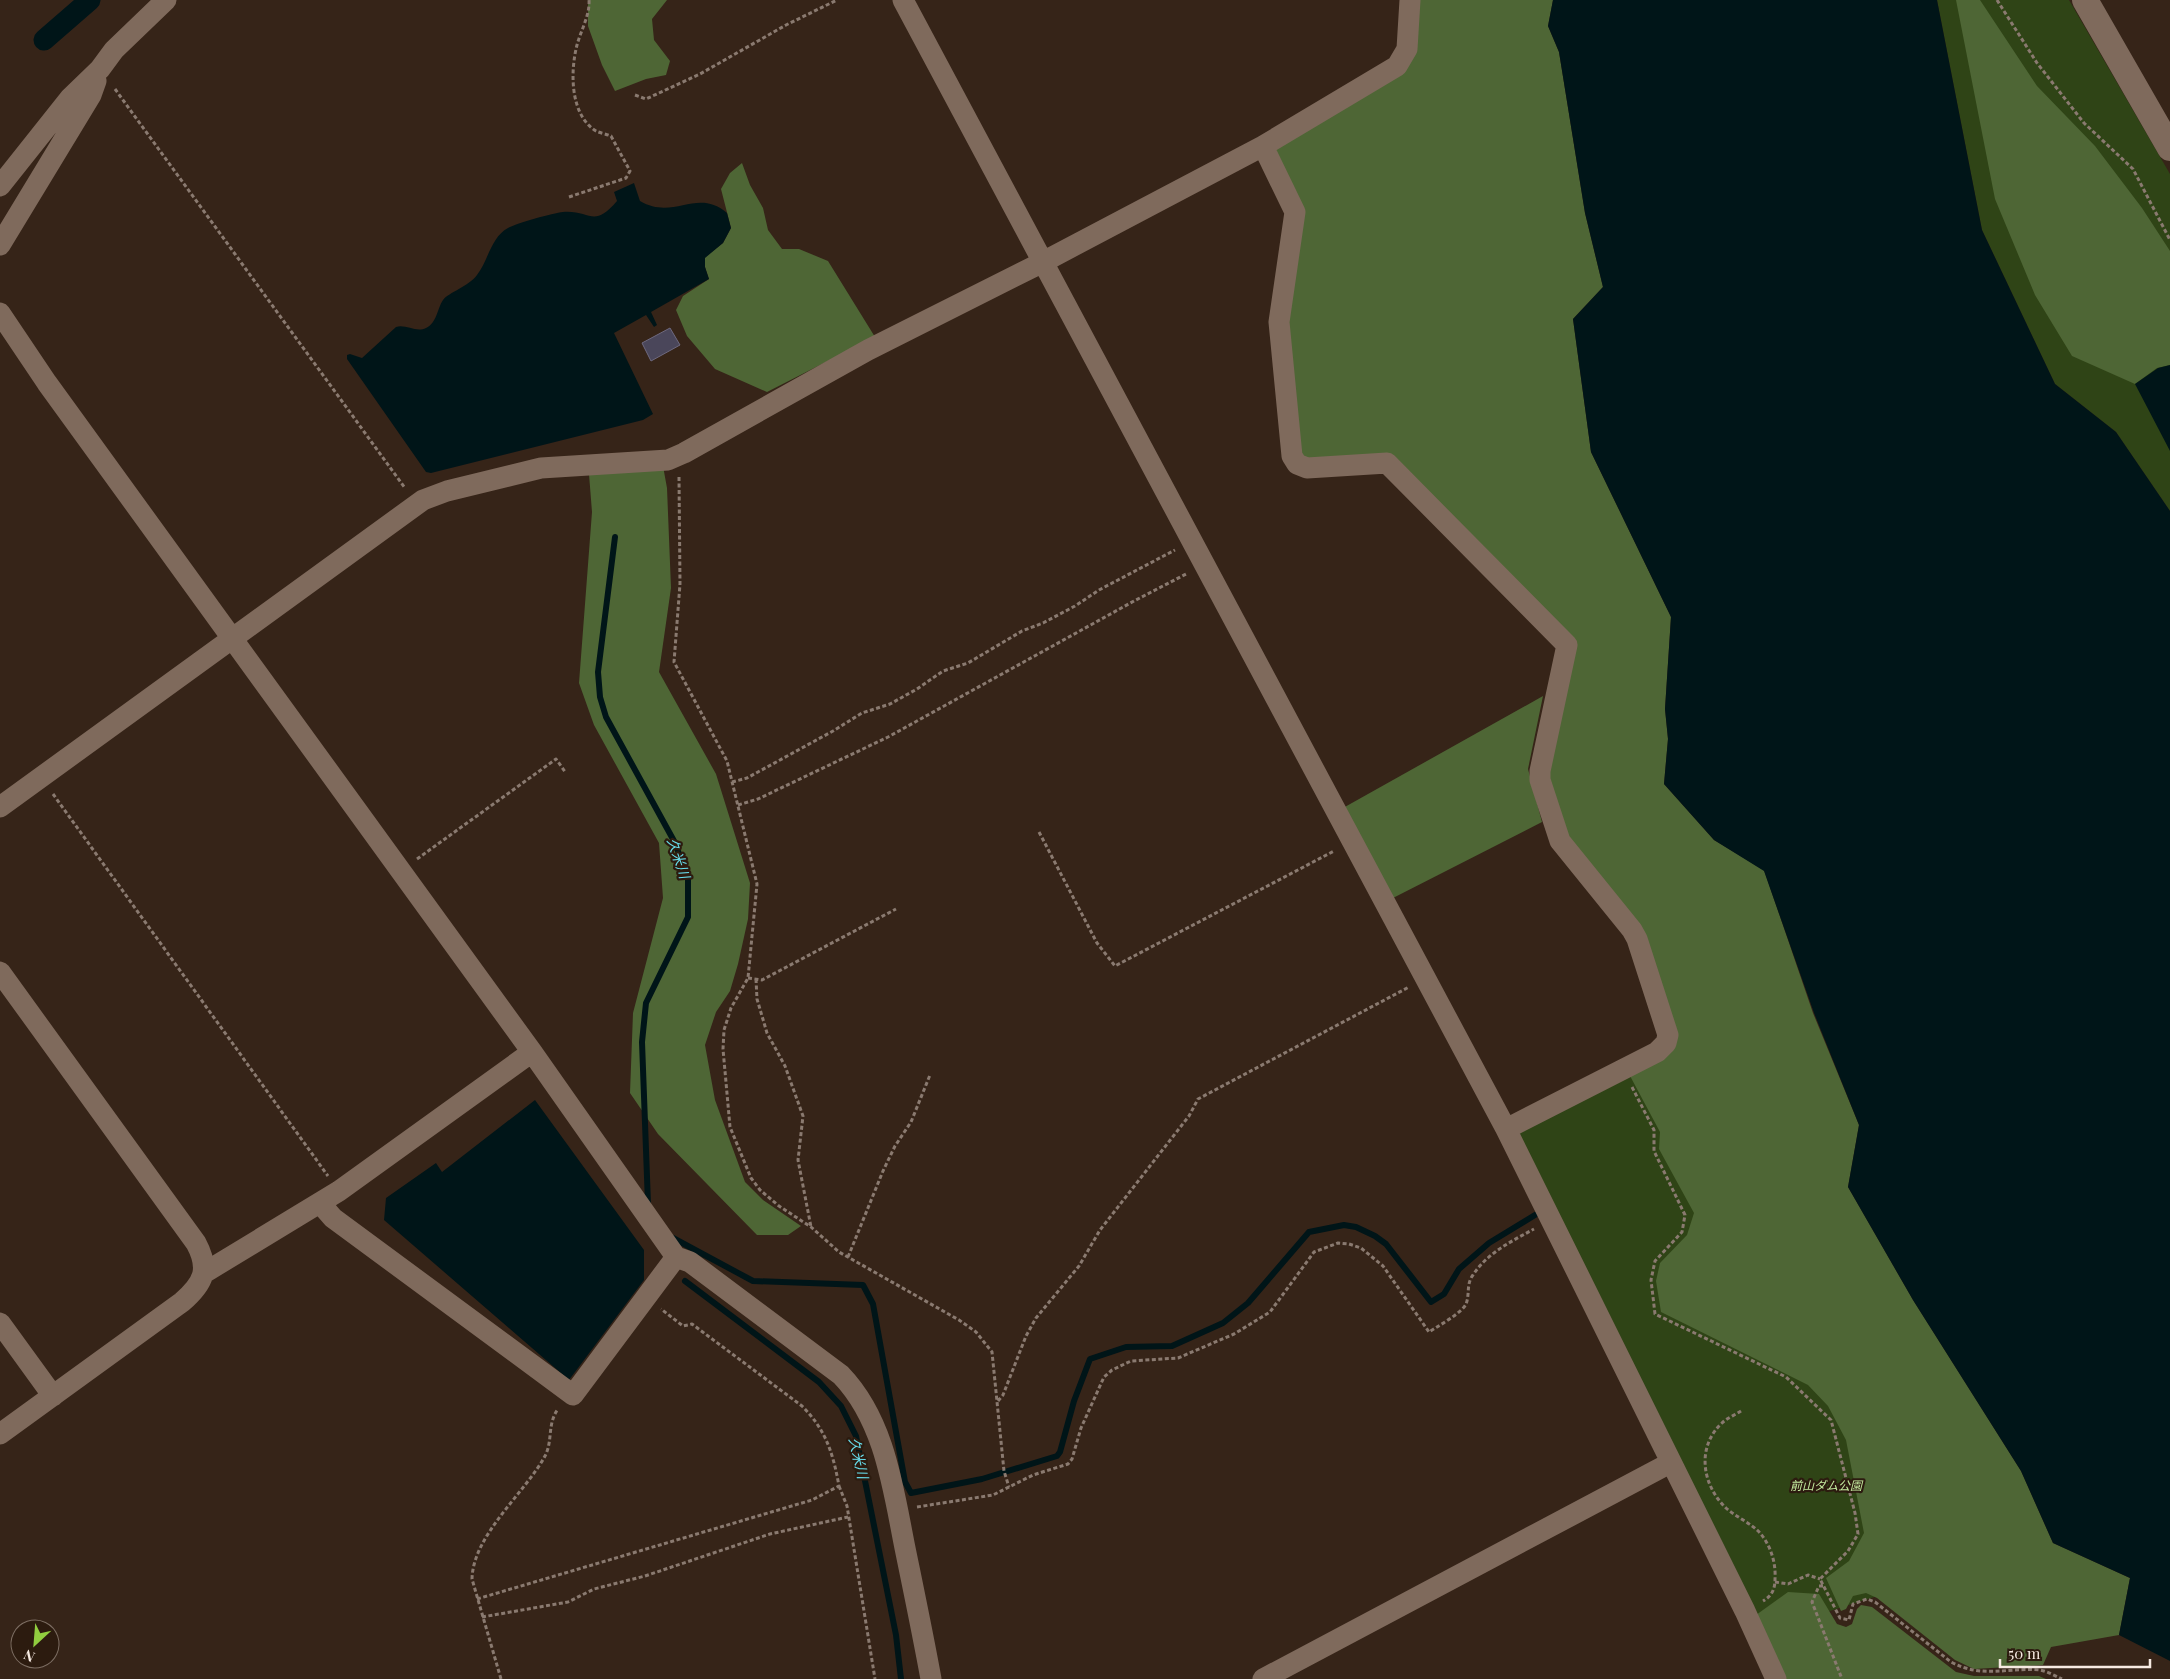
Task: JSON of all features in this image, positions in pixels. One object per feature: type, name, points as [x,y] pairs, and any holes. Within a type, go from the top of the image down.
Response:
[{"type":"street","points":[[0,186],[70,98],[100,69],[114,50],[166,0]]},
{"type":"street","points":[[903,0],[1506,1129],[1745,1611],[1776,1679]]},
{"type":"street","points":[[0,807],[424,500],[447,491],[541,468],[630,464],[668,460],[679,456],[868,350],[1043,262],[1263,146],[1397,66],[1407,49],[1410,0]]},
{"type":"street","points":[[2085,0],[2170,148]]},
{"type":"street","points":[[0,245],[90,95],[100,69]]},
{"type":"street","points":[[1263,146],[1296,212],[1279,322],[1292,456],[1297,464],[1307,468],[1387,463],[1567,645],[1540,771],[1540,780],[1560,841],[1635,934],[1668,1035],[1666,1043],[1657,1052],[1506,1129]]},
{"type":"street","points":[[0,313],[47,383],[532,1052],[676,1257],[690,1262],[834,1370],[856,1391],[877,1430],[897,1510],[931,1679]]},
{"type":"street","points":[[0,972],[196,1243],[202,1255],[204,1273]]},
{"type":"street","points":[[0,1434],[182,1302],[194,1292],[204,1273],[339,1191],[532,1052]]},
{"type":"street","points":[[320,1203],[333,1218],[573,1395],[676,1257]]},
{"type":"street","points":[[0,1323],[53,1396]]},
{"type":"street","points":[[1263,1679],[1670,1463]]},
{"type":"path","points":[[569,197],[626,178],[630,170],[611,136],[597,132],[581,116],[575,100],[576,47],[588,10],[589,0]]},
{"type":"path","points":[[635,95],[646,99],[700,74],[786,25],[836,0]]},
{"type":"path","points":[[1997,0],[2037,63],[2084,123],[2133,169],[2170,240]]},
{"type":"path","points":[[100,69],[417,505]]},
{"type":"path","points":[[679,456],[680,584],[674,662],[727,762],[757,884],[748,978],[731,1008],[724,1030],[723,1049],[730,1127],[751,1178],[760,1190],[779,1206],[812,1227],[839,1252],[959,1320],[976,1332],[992,1352],[1004,1471],[1009,1487]]},
{"type":"path","points":[[732,782],[747,778],[862,713],[890,704],[943,672],[968,663],[1022,631],[1043,624],[1076,606],[1099,590],[1191,542]]},
{"type":"path","points":[[738,805],[758,799],[888,736],[1134,600],[1204,565]]},
{"type":"path","points":[[402,872],[556,759],[566,773]]},
{"type":"path","points":[[41,777],[339,1191]]},
{"type":"path","points":[[1039,832],[1097,943],[1115,966],[1352,842]]},
{"type":"path","points":[[748,978],[762,980],[896,908]]},
{"type":"path","points":[[998,1401],[1003,1395],[1026,1336],[1036,1318],[1079,1266],[1100,1230],[1189,1116],[1198,1098],[1425,978]]},
{"type":"path","points":[[756,979],[758,999],[767,1033],[785,1066],[803,1116],[798,1160],[812,1227]]},
{"type":"path","points":[[1623,1070],[1654,1130],[1654,1151],[1684,1215],[1682,1232],[1654,1261],[1651,1280],[1655,1314],[1786,1377],[1831,1420],[1855,1513],[1858,1534],[1848,1551],[1820,1580]]},
{"type":"path","points":[[848,1257],[883,1171],[895,1146],[908,1127],[930,1075]]},
{"type":"path","points":[[897,1510],[993,1495],[1033,1475],[1068,1464],[1072,1459],[1081,1428],[1104,1377],[1112,1370],[1131,1361],[1178,1358],[1234,1334],[1270,1312],[1314,1252],[1338,1243],[1361,1248],[1383,1266],[1430,1332],[1466,1304],[1468,1282],[1489,1257],[1506,1245],[1552,1221]]},
{"type":"path","points":[[646,1298],[683,1326],[692,1324],[802,1406],[815,1419],[832,1453],[839,1486],[847,1506],[875,1679]]},
{"type":"path","points":[[501,1679],[477,1599],[472,1579],[472,1569],[478,1554],[501,1514],[533,1475],[545,1456],[549,1446],[552,1420],[557,1410],[573,1395]]},
{"type":"path","points":[[1741,1411],[1722,1422],[1712,1437],[1704,1457],[1714,1495],[1727,1508],[1759,1532],[1770,1549],[1776,1569],[1775,1588],[1768,1598],[1745,1611]]},
{"type":"path","points":[[477,1599],[812,1500],[839,1486]]},
{"type":"path","points":[[482,1617],[568,1602],[594,1589],[645,1576],[770,1534],[848,1517]]},
{"type":"path","points":[[1775,1582],[1788,1584],[1808,1575],[1820,1580],[1840,1618],[1849,1620],[1853,1604],[1867,1599],[1875,1602],[1951,1662],[1964,1670],[1975,1672],[2040,1670],[2062,1679]]},
{"type":"path","points":[[1824,1586],[1819,1586],[1812,1602],[1842,1679]]},
{"type":"green space","points":[[588,0],[667,0],[652,19],[654,40],[670,61],[666,75],[646,79],[615,91],[602,65],[588,26]]},
{"type":"green space","points":[[1416,0],[1553,0],[1548,26],[1559,52],[1585,213],[1603,287],[1573,319],[1591,452],[1671,617],[1665,709],[1668,739],[1664,784],[1714,840],[1764,870],[1813,1013],[1859,1125],[1848,1187],[1913,1300],[2021,1471],[2053,1543],[2130,1578],[2119,1635],[2051,1647],[2043,1665],[1974,1669],[1955,1660],[1877,1598],[1866,1593],[1853,1596],[1846,1609],[1841,1611],[1826,1578],[1849,1561],[1864,1533],[1846,1440],[1828,1406],[1808,1385],[1661,1312],[1656,1281],[1660,1263],[1687,1235],[1694,1213],[1659,1149],[1660,1132],[1629,1074],[1661,1056],[1643,939],[1565,837],[1546,779],[1575,642],[1395,463],[1301,459],[1288,317],[1302,224],[1274,152],[1278,145],[1396,77]]},
{"type":"green space","points":[[1937,0],[2069,0],[2170,174],[2170,511],[2116,432],[2055,384],[1982,230]]},
{"type":"green space","points":[[1956,0],[1980,0],[2037,86],[2095,146],[2142,208],[2170,251],[2170,365],[2157,368],[2135,384],[2072,356],[2035,295],[1995,199]]},
{"type":"green space","points":[[742,163],[750,185],[763,208],[768,230],[782,249],[799,249],[828,261],[875,337],[767,392],[715,369],[687,336],[676,310],[683,296],[709,279],[705,267],[705,257],[723,243],[731,228],[721,189],[730,173]]},
{"type":"green space","points":[[663,466],[667,488],[671,588],[659,672],[716,774],[750,883],[748,919],[738,964],[730,991],[716,1012],[705,1045],[715,1100],[745,1182],[763,1200],[801,1226],[788,1235],[757,1235],[658,1134],[630,1093],[633,1013],[663,898],[659,843],[594,725],[579,683],[592,512],[589,474]]},
{"type":"green space","points":[[1543,696],[1528,769],[1542,822],[1393,898],[1343,808]]},
{"type":"green space","name":"前山ダム公園","points":[[1681,1047],[1922,1582],[1766,1631],[1519,1136],[1521,1130]]},
{"type":"green space","points":[[1788,1592],[1819,1594],[1837,1624],[1846,1627],[1852,1624],[1857,1609],[1861,1605],[1872,1607],[1956,1672],[1974,1676],[2039,1676],[2046,1679],[1786,1679],[1756,1615]]},
{"type":"shaded area","points":[[1553,0],[1937,0],[1982,230],[2055,384],[2116,432],[2170,511],[2170,1661],[2119,1635],[2130,1578],[2053,1543],[2021,1471],[1913,1300],[1848,1187],[1859,1125],[1814,1013],[1764,871],[1714,840],[1664,784],[1668,739],[1665,709],[1671,617],[1591,452],[1573,319],[1603,287],[1585,213],[1559,52],[1548,26]]},
{"type":"shaded area","points":[[634,183],[640,201],[664,208],[706,203],[716,206],[727,213],[731,228],[723,243],[705,258],[705,267],[709,279],[651,312],[657,325],[654,327],[646,315],[614,333],[653,414],[643,420],[431,473],[426,472],[347,359],[347,355],[350,354],[362,358],[396,327],[400,326],[418,330],[430,326],[443,300],[469,283],[477,275],[494,243],[502,232],[508,228],[535,218],[563,212],[597,216],[609,209],[617,201],[614,192]]},
{"type":"shaded area","points":[[2170,365],[2170,451],[2135,384],[2158,368]]},
{"type":"shaded area","points":[[535,1100],[644,1250],[644,1280],[569,1380],[384,1220],[386,1198],[436,1163],[442,1172]]},
{"type":"building","points":[[670,328],[680,345],[651,361],[642,343]]},
{"type":"waterway","points":[[44,40],[90,0]]},
{"type":"waterway","name":"久米川","points":[[615,537],[598,672],[600,697],[606,717],[674,841],[688,876],[688,917],[646,1003],[642,1042],[648,1204]]},
{"type":"waterway","points":[[673,1238],[753,1281],[863,1285],[873,1304],[905,1482],[911,1493],[982,1479],[1057,1456],[1060,1452],[1074,1401],[1090,1359],[1126,1347],[1172,1346],[1223,1323],[1248,1303],[1309,1232],[1344,1225],[1356,1227],[1375,1236],[1386,1244],[1431,1302],[1444,1294],[1459,1269],[1489,1243],[1535,1215]]},
{"type":"waterway","name":"久米川","points":[[685,1281],[819,1382],[841,1406],[856,1436],[896,1635],[901,1679]]}]
